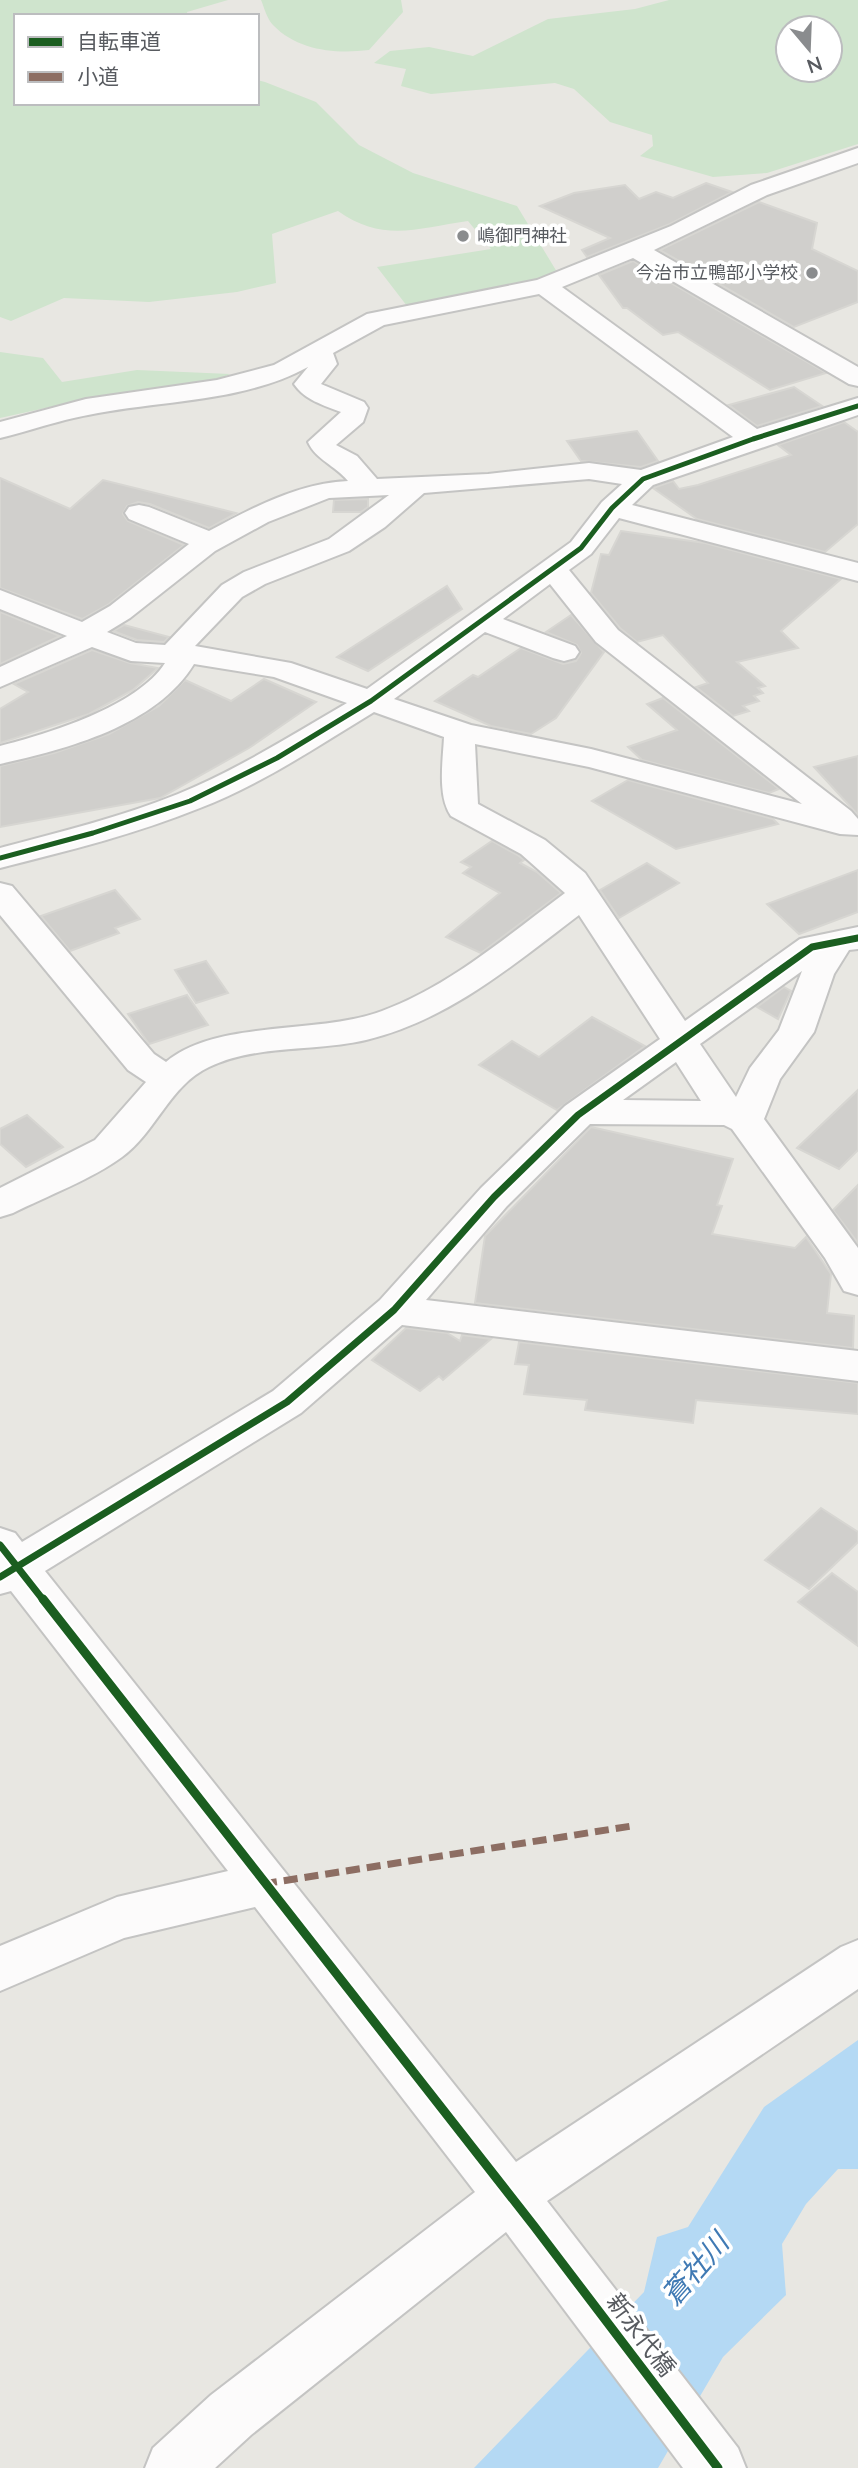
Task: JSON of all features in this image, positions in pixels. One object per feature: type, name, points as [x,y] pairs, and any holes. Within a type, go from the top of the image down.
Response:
[{"type":"street","points":[[0,430],[86,407],[219,388],[283,370],[376,319],[544,286],[679,231],[759,190],[858,155]]},
{"type":"street","points":[[635,249],[858,378]]},
{"type":"street","points":[[544,286],[752,439]]},
{"type":"street","points":[[319,349],[324,364],[307,384],[313,391],[355,408],[354,416],[321,442],[325,450],[347,462],[368,486]]},
{"type":"street","points":[[0,858],[93,833],[190,801],[277,758],[371,701],[581,548],[612,508],[643,479],[752,439],[858,406]]},
{"type":"street","points":[[0,678],[88,635],[210,542],[302,497],[325,490],[368,486],[488,482],[589,471],[643,479]]},
{"type":"street","points":[[0,755],[37,746],[124,710],[166,683],[179,655],[205,615],[233,590],[269,570],[325,551],[348,538],[398,503],[418,484]]},
{"type":"street","points":[[612,508],[858,572]]},
{"type":"street","points":[[139,513],[210,542]]},
{"type":"street","points":[[552,568],[607,636],[855,829]]},
{"type":"street","points":[[0,599],[131,652],[179,655],[280,669],[460,731],[549,752],[591,758],[855,829]]},
{"type":"street","points":[[482,621],[564,652]]},
{"type":"street","points":[[460,731],[458,774],[462,809],[533,847],[573,880],[680,1045],[840,1250],[858,1281]]},
{"type":"street","points":[[0,893],[141,1062],[169,1081]]},
{"type":"street","points":[[0,1205],[108,1149],[123,1138],[176,1071],[197,1058],[242,1047],[367,1028],[421,1008],[476,976],[583,896]]},
{"type":"street","points":[[6,1563],[286,1402],[394,1310],[494,1197],[582,1112],[680,1045],[812,947],[848,940]]},
{"type":"street","points":[[737,1117],[796,1032],[817,974],[848,940]]},
{"type":"street","points":[[582,1112],[737,1117]]},
{"type":"street","points":[[394,1310],[858,1366]]},
{"type":"street","name":"新永代橋","points":[[6,1563],[522,2211],[718,2468]]},
{"type":"street","points":[[0,1969],[117,1918],[264,1884]]},
{"type":"street","points":[[173,2468],[231,2415],[522,2211],[858,1962]]},
{"type":"green space","points":[[0,0],[228,0],[188,14],[14,14],[14,105],[259,105],[259,80],[265,82],[316,102],[359,145],[413,173],[517,206],[557,272],[533,284],[407,306],[377,267],[491,249],[468,221],[401,231],[386,230],[354,221],[338,211],[272,234],[276,283],[237,292],[149,302],[64,298],[11,321],[0,317]]},
{"type":"green space","points":[[261,0],[401,0],[403,12],[369,50],[331,51],[306,45],[283,34],[267,16]]},
{"type":"green space","points":[[669,0],[858,0],[858,144],[767,173],[713,177],[640,156],[653,146],[652,135],[610,122],[574,89],[555,83],[431,94],[401,86],[406,69],[374,63],[390,51],[429,47],[473,56],[548,19],[635,9]]},
{"type":"green space","points":[[0,352],[43,358],[62,382],[137,370],[230,374],[212,382],[82,400],[0,418]]},
{"type":"water","name":"蒼社川","points":[[858,2040],[858,2169],[838,2169],[806,2204],[782,2244],[786,2295],[723,2357],[658,2468],[474,2468],[644,2292],[657,2237],[688,2227],[764,2107]]},
{"type":"building","points":[[706,183],[732,192],[670,224],[587,257],[582,250],[610,238],[540,206],[574,193],[625,185],[639,199],[656,192],[673,198]]},
{"type":"building","points":[[759,202],[817,223],[812,249],[858,271],[858,302],[794,327],[660,250]]},
{"type":"building","points":[[633,261],[826,373],[770,390],[678,332],[663,335],[627,308],[623,308],[599,275]]},
{"type":"building","points":[[794,387],[822,406],[757,426],[729,405]]},
{"type":"building","points":[[844,422],[858,432],[858,524],[825,552],[697,519],[653,488],[673,481],[679,489],[698,485],[791,455],[778,445]]},
{"type":"building","points":[[637,431],[658,461],[641,467],[581,461],[567,441]]},
{"type":"building","points":[[0,478],[70,509],[103,480],[236,513],[209,528],[150,504],[138,502],[127,506],[123,514],[128,521],[184,545],[109,604],[82,619],[0,588]]},
{"type":"building","points":[[368,499],[368,507],[361,512],[333,512],[334,500]]},
{"type":"building","points":[[621,531],[705,543],[841,579],[781,631],[798,648],[737,662],[765,686],[758,688],[763,693],[754,696],[759,701],[743,706],[749,711],[733,716],[696,687],[708,683],[663,635],[637,642],[620,628],[591,593],[601,554],[609,555]]},
{"type":"building","points":[[447,586],[462,609],[368,671],[337,657]]},
{"type":"building","points":[[0,612],[60,636],[0,664]]},
{"type":"building","points":[[571,615],[604,652],[556,718],[531,734],[491,726],[435,701],[473,675],[478,677],[521,648],[563,664],[576,661],[581,653],[577,645],[546,632]]},
{"type":"building","points":[[124,625],[169,637],[164,642],[137,640],[113,631]]},
{"type":"building","points":[[92,650],[130,663],[158,668],[133,690],[89,714],[0,743],[0,709],[28,692],[14,684]]},
{"type":"building","points":[[264,679],[316,702],[249,748],[160,798],[0,827],[0,766],[54,753],[109,734],[159,706],[185,680],[231,701]]},
{"type":"building","points":[[663,698],[779,789],[769,793],[642,760],[628,747],[677,730],[647,704]]},
{"type":"building","points":[[858,756],[858,815],[814,767]]},
{"type":"building","points":[[628,780],[773,819],[778,824],[676,849],[592,801]]},
{"type":"building","points":[[492,841],[519,856],[524,860],[520,863],[537,872],[561,893],[481,953],[446,937],[500,893],[463,873],[471,867],[461,862]]},
{"type":"building","points":[[647,863],[679,883],[619,918],[600,890]]},
{"type":"building","points":[[858,870],[858,912],[799,934],[767,904]]},
{"type":"building","points":[[115,890],[140,919],[115,928],[119,933],[70,951],[41,916]]},
{"type":"building","points":[[206,961],[228,993],[196,1003],[175,970]]},
{"type":"building","points":[[784,987],[791,991],[778,1019],[757,1007]]},
{"type":"building","points":[[187,995],[208,1025],[149,1044],[128,1014]]},
{"type":"building","points":[[592,1017],[645,1046],[557,1110],[479,1065],[512,1041],[539,1057]]},
{"type":"building","points":[[858,1090],[858,1150],[839,1169],[797,1148]]},
{"type":"building","points":[[27,1115],[63,1147],[26,1167],[0,1144],[0,1129]]},
{"type":"building","points":[[591,1127],[733,1159],[717,1205],[722,1206],[712,1234],[795,1248],[806,1237],[831,1274],[827,1313],[854,1316],[853,1348],[475,1303],[485,1236]]},
{"type":"building","points":[[858,1185],[858,1243],[833,1210]]},
{"type":"building","points":[[406,1328],[447,1333],[460,1341],[462,1335],[491,1339],[443,1380],[439,1376],[420,1391],[372,1360]]},
{"type":"building","points":[[519,1342],[858,1383],[858,1414],[696,1400],[693,1423],[585,1410],[587,1400],[524,1394],[529,1365],[515,1364]]},
{"type":"building","points":[[821,1508],[858,1532],[858,1542],[809,1589],[765,1560]]},
{"type":"building","points":[[832,1573],[858,1592],[858,1646],[798,1602]]},
{"type":"marked path","points":[[263,1884],[632,1826]]},
{"type":"cycle path","points":[[0,858],[93,833],[190,801],[277,758],[371,701],[581,548],[612,508],[643,479],[753,439],[858,406]]},
{"type":"cycle path","points":[[0,1577],[287,1402],[394,1310],[494,1197],[578,1115],[812,947],[858,938]]},
{"type":"cycle path","points":[[0,1545],[534,2226],[718,2468]]},
{"type":"place","name":"嶋御門神社","points":[[463,236]]},
{"type":"place","name":"今治市立鴨部小学校","points":[[812,273]]}]
